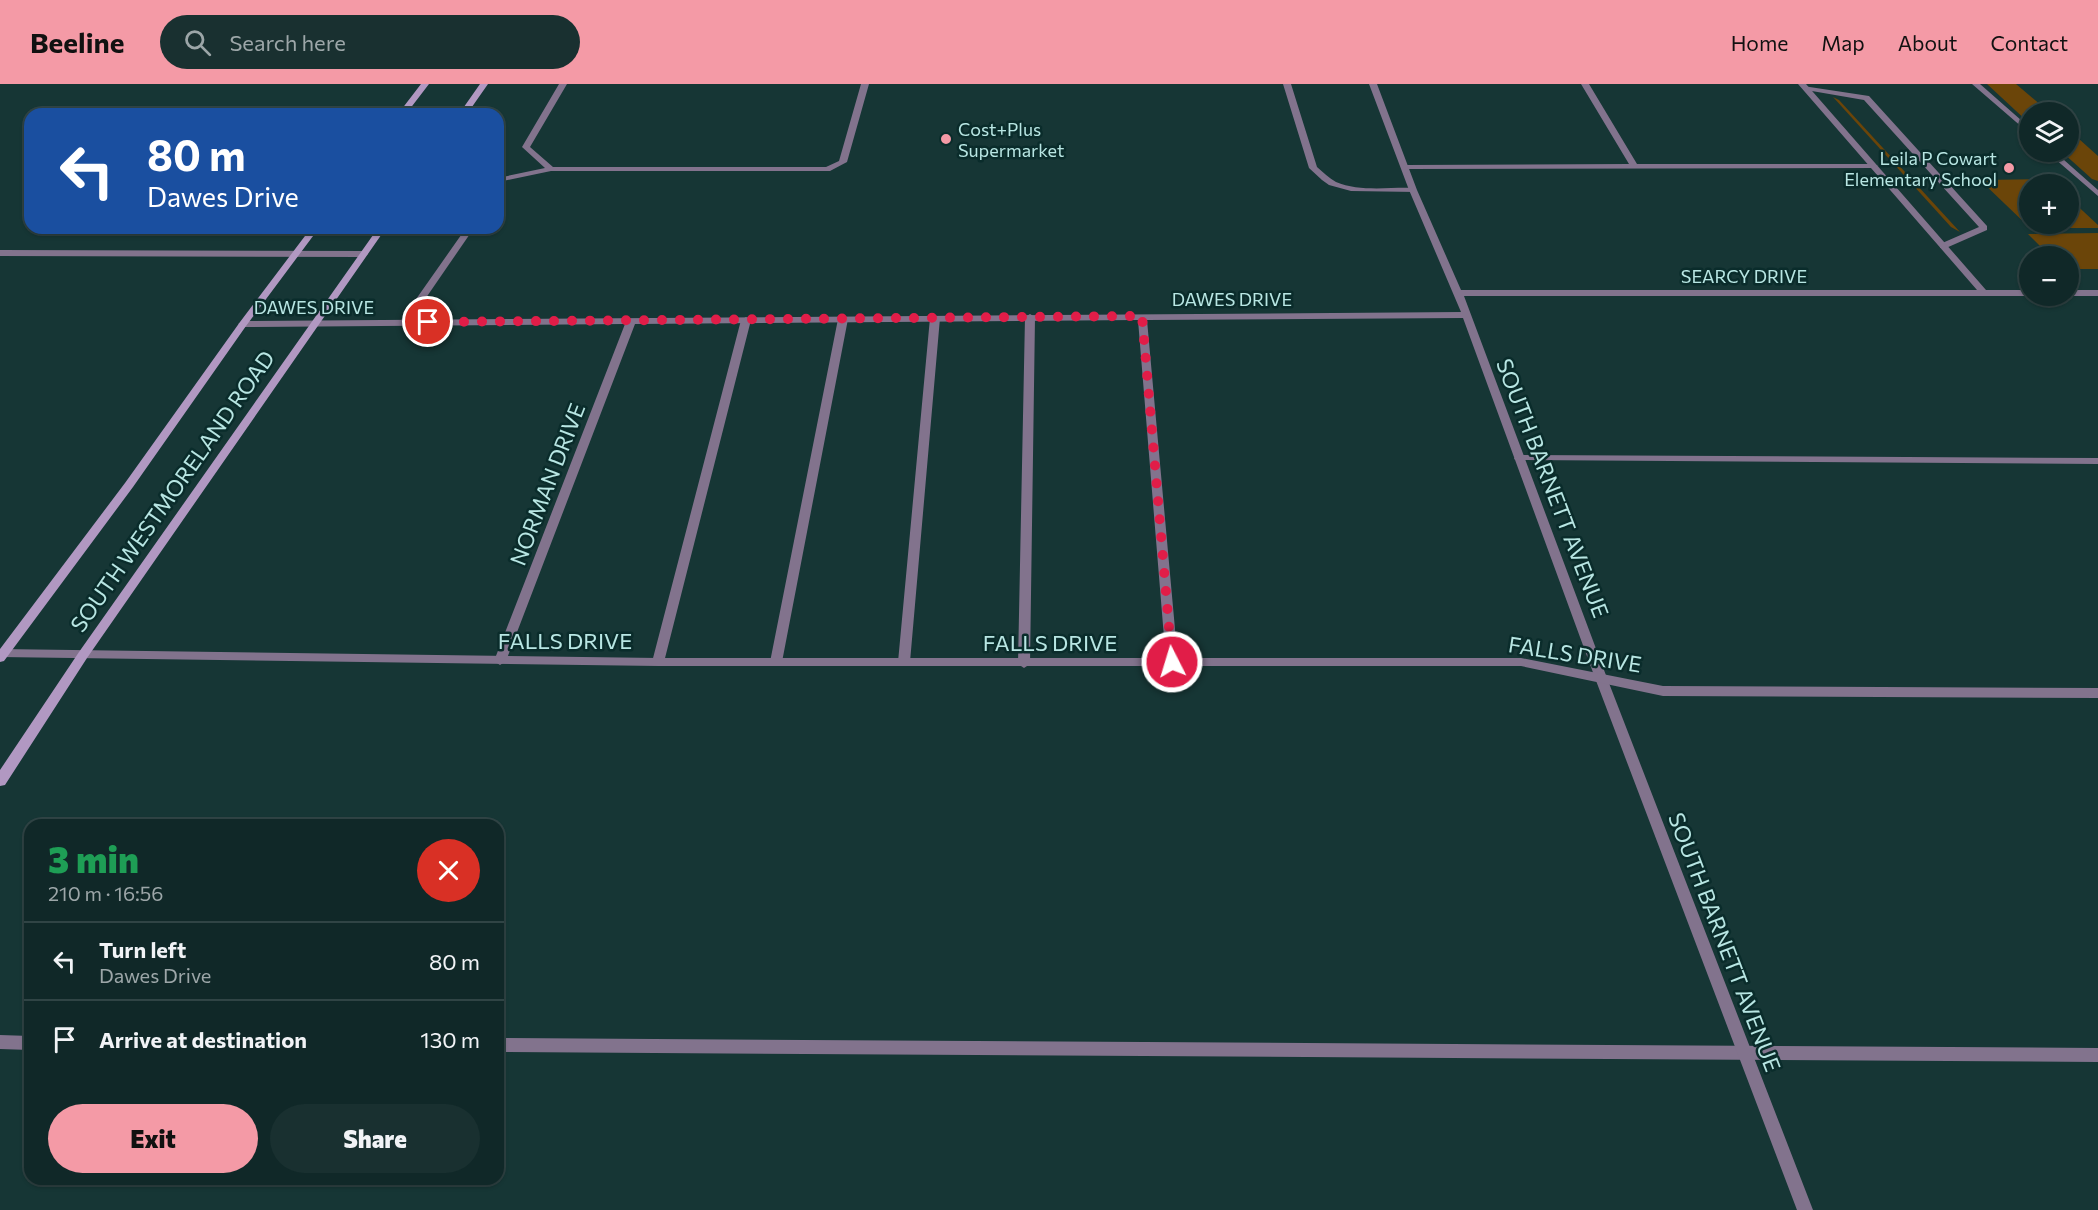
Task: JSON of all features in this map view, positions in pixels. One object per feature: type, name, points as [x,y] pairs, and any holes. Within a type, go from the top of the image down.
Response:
[{"type":"main road","points":[[407,108],[425,84]]},
{"type":"main road","points":[[467,108],[484,84]]},
{"type":"main road","name":"SOUTH WESTMORELAND ROAD","points":[[1,655],[129,485],[243,324],[310,234]]},
{"type":"main road","name":"SOUTH WESTMORELAND ROAD","points":[[0,781],[83,655],[378,234]]},
{"type":"street","points":[[550,169],[526,147],[563,84]]},
{"type":"street","points":[[504,179],[550,169],[827,169],[843,162],[865,84]]},
{"type":"street","points":[[1287,84],[1313,168],[1324,178],[1333,183],[1353,187],[1413,190]]},
{"type":"street","name":"SOUTH BARNETT AVENUE","points":[[1373,84],[1413,190],[1458,293],[1601,678],[1805,1210]]},
{"type":"street","points":[[1585,84],[1635,167]]},
{"type":"street","points":[[1976,84],[2019,122]]},
{"type":"street","points":[[1804,86],[1984,293]]},
{"type":"street","points":[[1804,86],[1866,98],[1984,228],[1943,246]]},
{"type":"street","points":[[2062,162],[2098,195]]},
{"type":"street","points":[[1406,167],[1874,166]]},
{"type":"street","points":[[405,322],[466,234]]},
{"type":"street","points":[[0,253],[364,254]]},
{"type":"street","name":"SEARCY DRIVE","points":[[1458,293],[2019,293]]},
{"type":"street","points":[[2079,293],[2098,293]]},
{"type":"street","name":"DAWES DRIVE","points":[[243,324],[1466,315]]},
{"type":"street","points":[[1142,316],[1172,662]]},
{"type":"street","points":[[1024,664],[1030,317]]},
{"type":"street","points":[[904,662],[935,318]]},
{"type":"street","points":[[776,662],[843,319]]},
{"type":"street","points":[[658,662],[746,320]]},
{"type":"street","name":"NORMAN DRIVE","points":[[500,661],[631,321]]},
{"type":"street","points":[[1519,458],[2098,460]]},
{"type":"street","name":"FALLS DRIVE","points":[[1,655],[1024,664],[1521,662],[1663,691],[2098,693]]},
{"type":"street","points":[[0,1042],[24,1043]]},
{"type":"street","points":[[504,1045],[2098,1055]]},
{"type":"shaded area","points":[[1987,84],[2016,84],[2037,102],[2019,102],[2019,114]]},
{"type":"shaded area","points":[[1833,97],[1839,100],[1960,232],[1951,227]]},
{"type":"shaded area","points":[[2079,139],[2098,156],[2098,181],[2092,179],[2073,162],[2079,162]]},
{"type":"shaded area","points":[[2019,179],[2019,217],[1980,180]]},
{"type":"shaded area","points":[[2079,207],[2098,225],[2098,228],[2079,228]]},
{"type":"shaded area","points":[[2098,233],[2098,269],[2079,269],[2079,246],[2040,246],[2028,234],[2079,234]]},
{"type":"place","name":"Cost+Plus Supermarket","points":[[946,139]]},
{"type":"place","name":"Leila P Cowart Elementary School","points":[[2009,168]]},
{"type":"route","points":[[428,322],[1142,316],[1172,662]]}]
